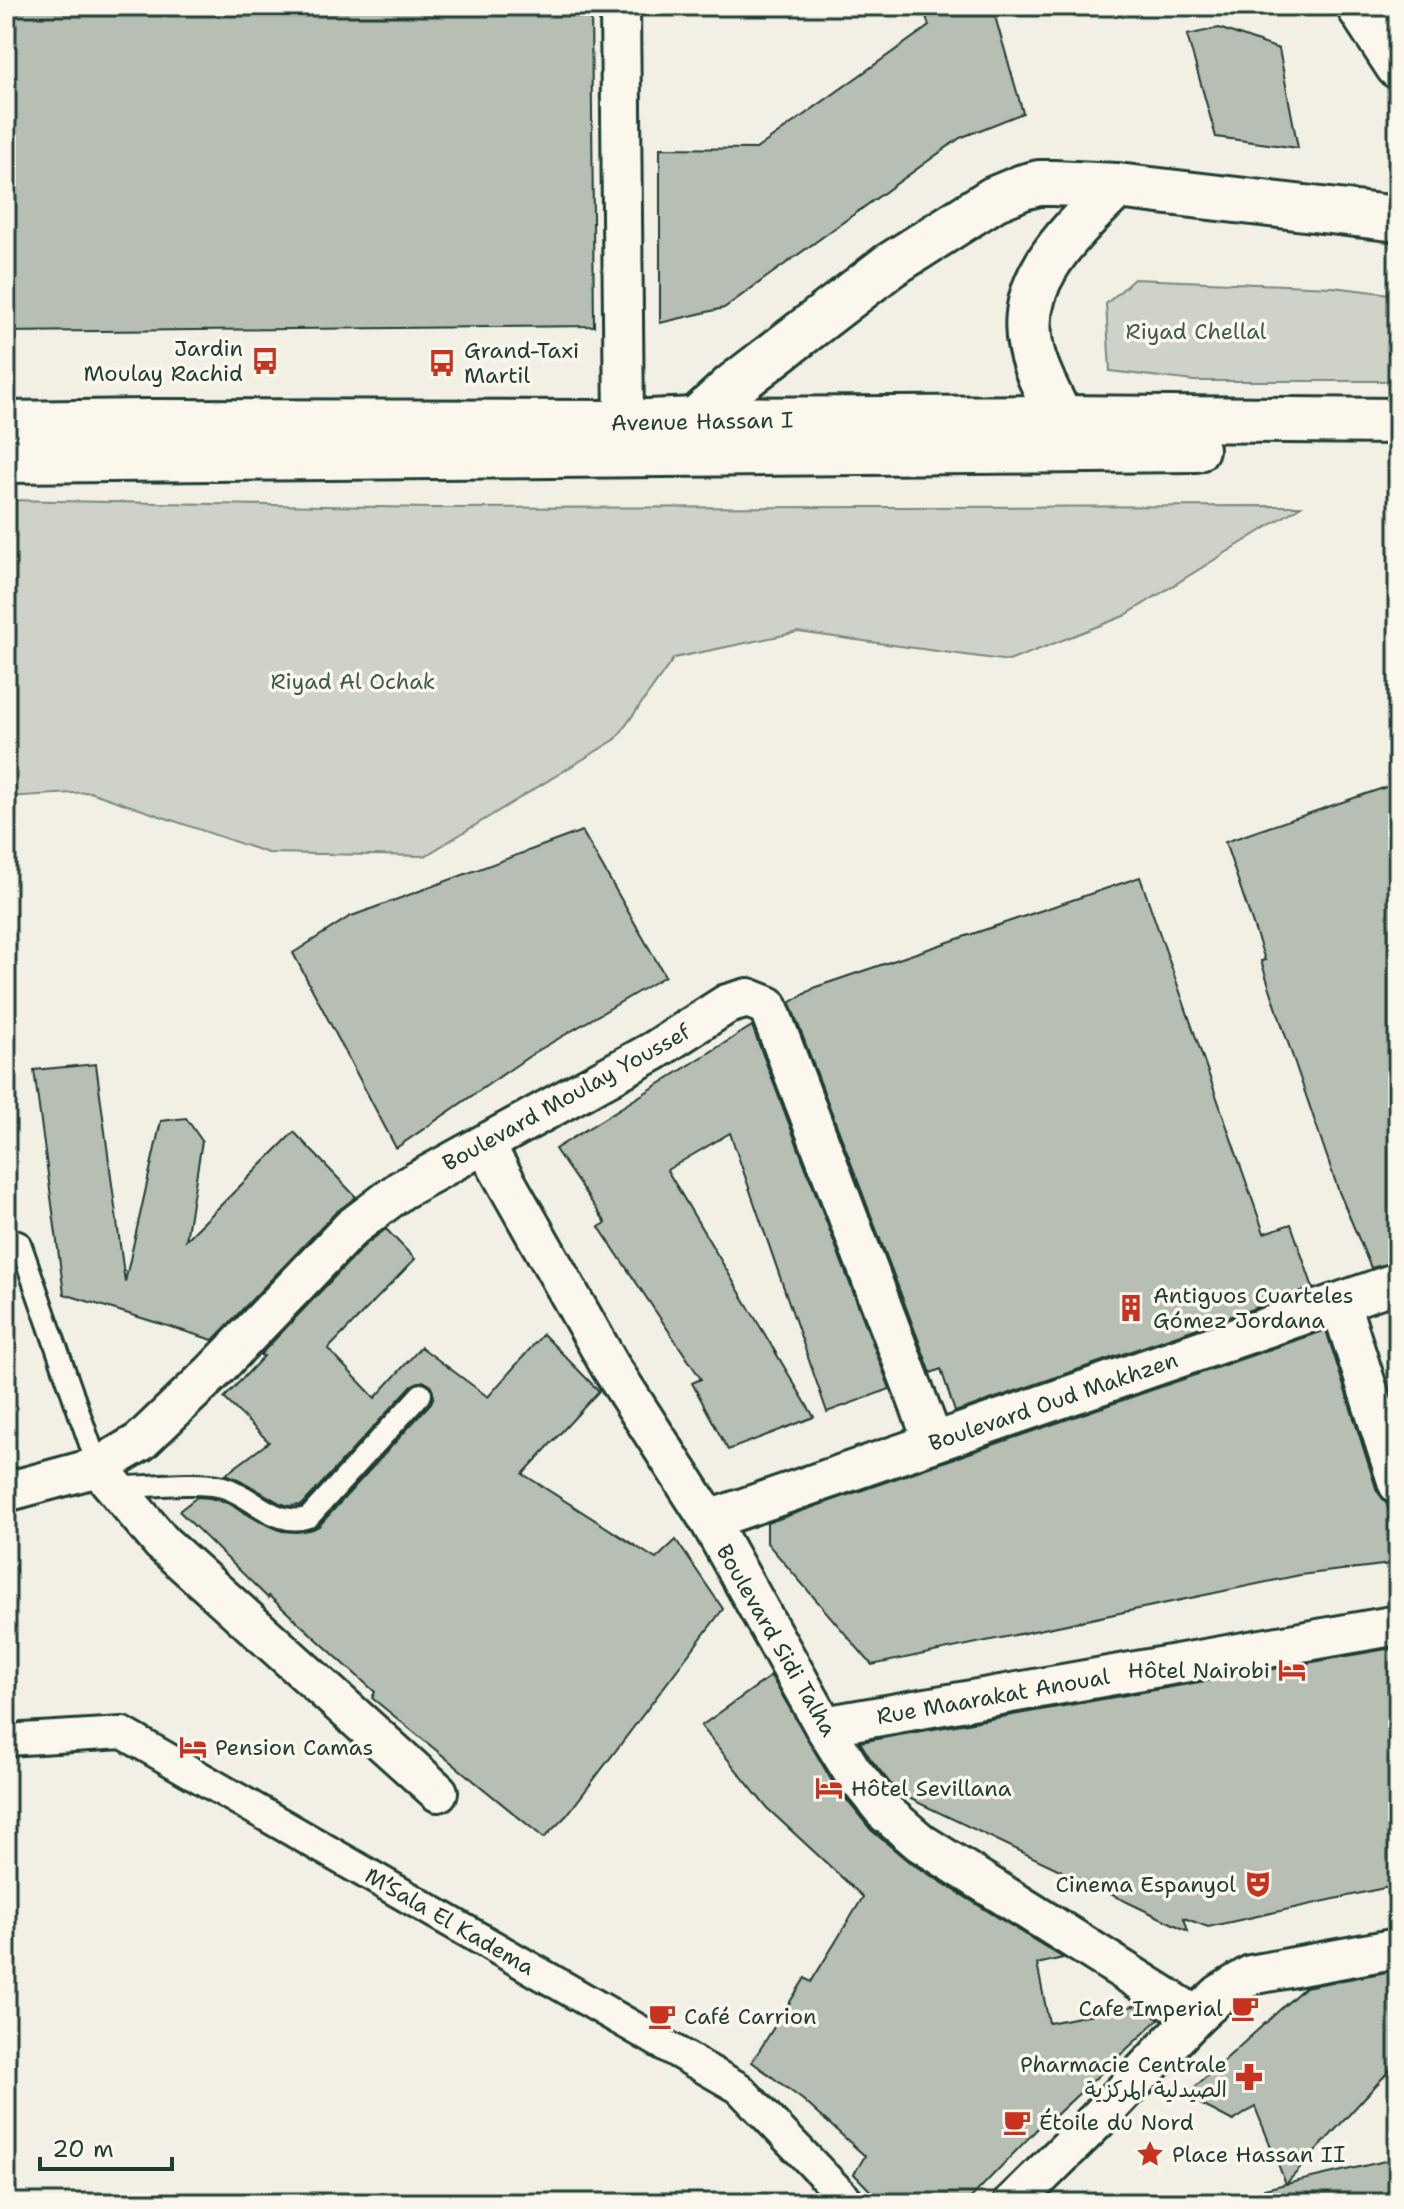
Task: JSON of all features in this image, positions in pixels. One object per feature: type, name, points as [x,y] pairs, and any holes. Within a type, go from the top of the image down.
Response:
[{"type":"main road","points":[[1359,6],[1398,66]]},
{"type":"main road","points":[[696,420],[733,386],[889,266],[994,199],[1039,183],[1117,186],[1398,219]]},
{"type":"main road","points":[[1060,418],[1031,351],[1029,308],[1036,285],[1062,241],[1117,186]]},
{"type":"main road","points":[[1342,214],[1398,191]]},
{"type":"main road","name":"Avenue Hassan I","points":[[6,424],[624,423],[1060,418],[1398,421]]},
{"type":"main road","name":"Avenue Hassan I","points":[[6,460],[1266,448],[1398,451]]},
{"type":"street","points":[[620,6],[624,423]]},
{"type":"street","name":"Boulevard Moulay Youssef","points":[[6,1492],[61,1478],[107,1477],[351,1228],[401,1190],[654,1051],[727,1004],[748,998],[768,1006],[933,1441]]},
{"type":"street","name":"Boulevard Sidi Talha","points":[[485,1145],[610,1366],[709,1520],[824,1726],[852,1771],[886,1813],[921,1843],[1196,2016]]},
{"type":"street","name":"Boulevard Oud Makhzen","points":[[709,1520],[1398,1282]]},
{"type":"street","points":[[1340,1303],[1398,1484]]},
{"type":"street","points":[[107,1477],[162,1543],[438,1792]]},
{"type":"street","name":"Rue Maarakat Anoual","points":[[824,1726],[1398,1625]]},
{"type":"street","name":"M’Sala El Kadema","points":[[6,1740],[123,1733],[739,2088],[850,2203]]},
{"type":"street","points":[[1013,2203],[1220,1994],[1251,1975],[1398,1948]]},
{"type":"lane","points":[[6,1237],[20,1243],[107,1477],[225,1487],[285,1520],[298,1521],[309,1517],[421,1394]]},
{"type":"green space","name":"Riyad Chellal","points":[[1134,279],[1333,287],[1398,295],[1398,381],[1194,381],[1110,371],[1106,304]]},
{"type":"green space","name":"Riyad Al Ochak","points":[[6,500],[431,508],[1301,506],[1124,616],[1009,661],[798,632],[674,658],[616,739],[425,856],[268,853],[90,792],[6,797]]},
{"type":"building","points":[[6,6],[591,6],[594,326],[6,332]]},
{"type":"building","points":[[923,6],[992,6],[1023,113],[960,138],[724,308],[660,323],[660,148],[756,149],[929,26]]},
{"type":"building","points":[[1219,28],[1279,49],[1298,148],[1216,137],[1187,35]]},
{"type":"building","points":[[1398,783],[1398,1261],[1371,1268],[1339,1192],[1261,961],[1265,960],[1225,842]]},
{"type":"building","points":[[582,831],[665,976],[534,1053],[396,1148],[293,953],[349,917]]},
{"type":"building","points":[[1140,877],[1264,1233],[1291,1224],[1313,1288],[955,1412],[941,1369],[931,1373],[790,1003],[816,987]]},
{"type":"building","points":[[752,1026],[890,1389],[827,1412],[730,1133],[667,1170],[814,1417],[728,1450],[692,1383],[701,1379],[599,1227],[606,1223],[555,1149]]},
{"type":"building","points":[[96,1064],[125,1282],[161,1121],[186,1118],[202,1141],[186,1240],[294,1132],[356,1197],[335,1213],[213,1340],[64,1294],[34,1070]]},
{"type":"building","points":[[386,1229],[415,1259],[328,1349],[375,1398],[421,1347],[488,1397],[543,1334],[599,1391],[523,1474],[656,1559],[676,1540],[723,1609],[567,1815],[544,1838],[372,1698],[375,1692],[268,1598],[179,1511],[197,1497],[210,1498],[228,1503],[282,1531],[313,1529],[431,1403],[434,1396],[430,1385],[423,1381],[412,1385],[302,1505],[280,1503],[226,1474],[269,1442],[224,1398],[264,1356],[260,1355],[366,1244]]},
{"type":"building","points":[[1398,1305],[1398,1332],[1396,1332],[1387,1309]]},
{"type":"building","points":[[1326,1330],[1377,1491],[1386,1502],[1398,1539],[1398,1553],[1391,1564],[1300,1575],[872,1665],[767,1543],[767,1523]]},
{"type":"building","points":[[1398,1647],[1398,1885],[1208,1927],[1184,1918],[1188,1931],[898,1793],[860,1742]]},
{"type":"building","points":[[771,1676],[833,1783],[871,1830],[909,1862],[1063,1958],[1037,1964],[1049,2023],[1138,2005],[1159,2019],[1042,2128],[1040,2126],[966,2203],[882,2203],[854,2174],[865,2156],[803,2100],[752,2062],[805,1978],[811,1982],[863,1897],[767,1808],[701,1726]]},
{"type":"building","points":[[1398,1970],[1398,2061],[1286,2184],[1255,2107],[1233,2121],[1185,2096],[1305,1987]]},
{"type":"building","points":[[1398,2158],[1398,2203],[1265,2203],[1264,2189]]},
{"type":"place","name":"Jardin Moulay Rachid","points":[[265,361]]},
{"type":"place","name":"Grand-Taxi Martil","points":[[442,363]]},
{"type":"place","name":"Antiguos Cuarteles Gómez Jordana","points":[[1131,1308]]},
{"type":"place","name":"Hôtel Nairobi","points":[[1292,1670]]},
{"type":"place","name":"Pension Camas","points":[[193,1747]]},
{"type":"place","name":"Hôtel Sevillana","points":[[829,1788]]},
{"type":"place","name":"Cinema Espanyol","points":[[1258,1884]]},
{"type":"place","name":"Cafe Imperial","points":[[1245,2008]]},
{"type":"place","name":"Café Carrion","points":[[662,2016]]},
{"type":"place","name":"Pharmacie Centrale الصيدلية المركزية","points":[[1249,2077]]},
{"type":"place","name":"Étoile du Nord","points":[[1017,2122]]},
{"type":"place","name":"Place Hassan II","points":[[1150,2154]]}]
